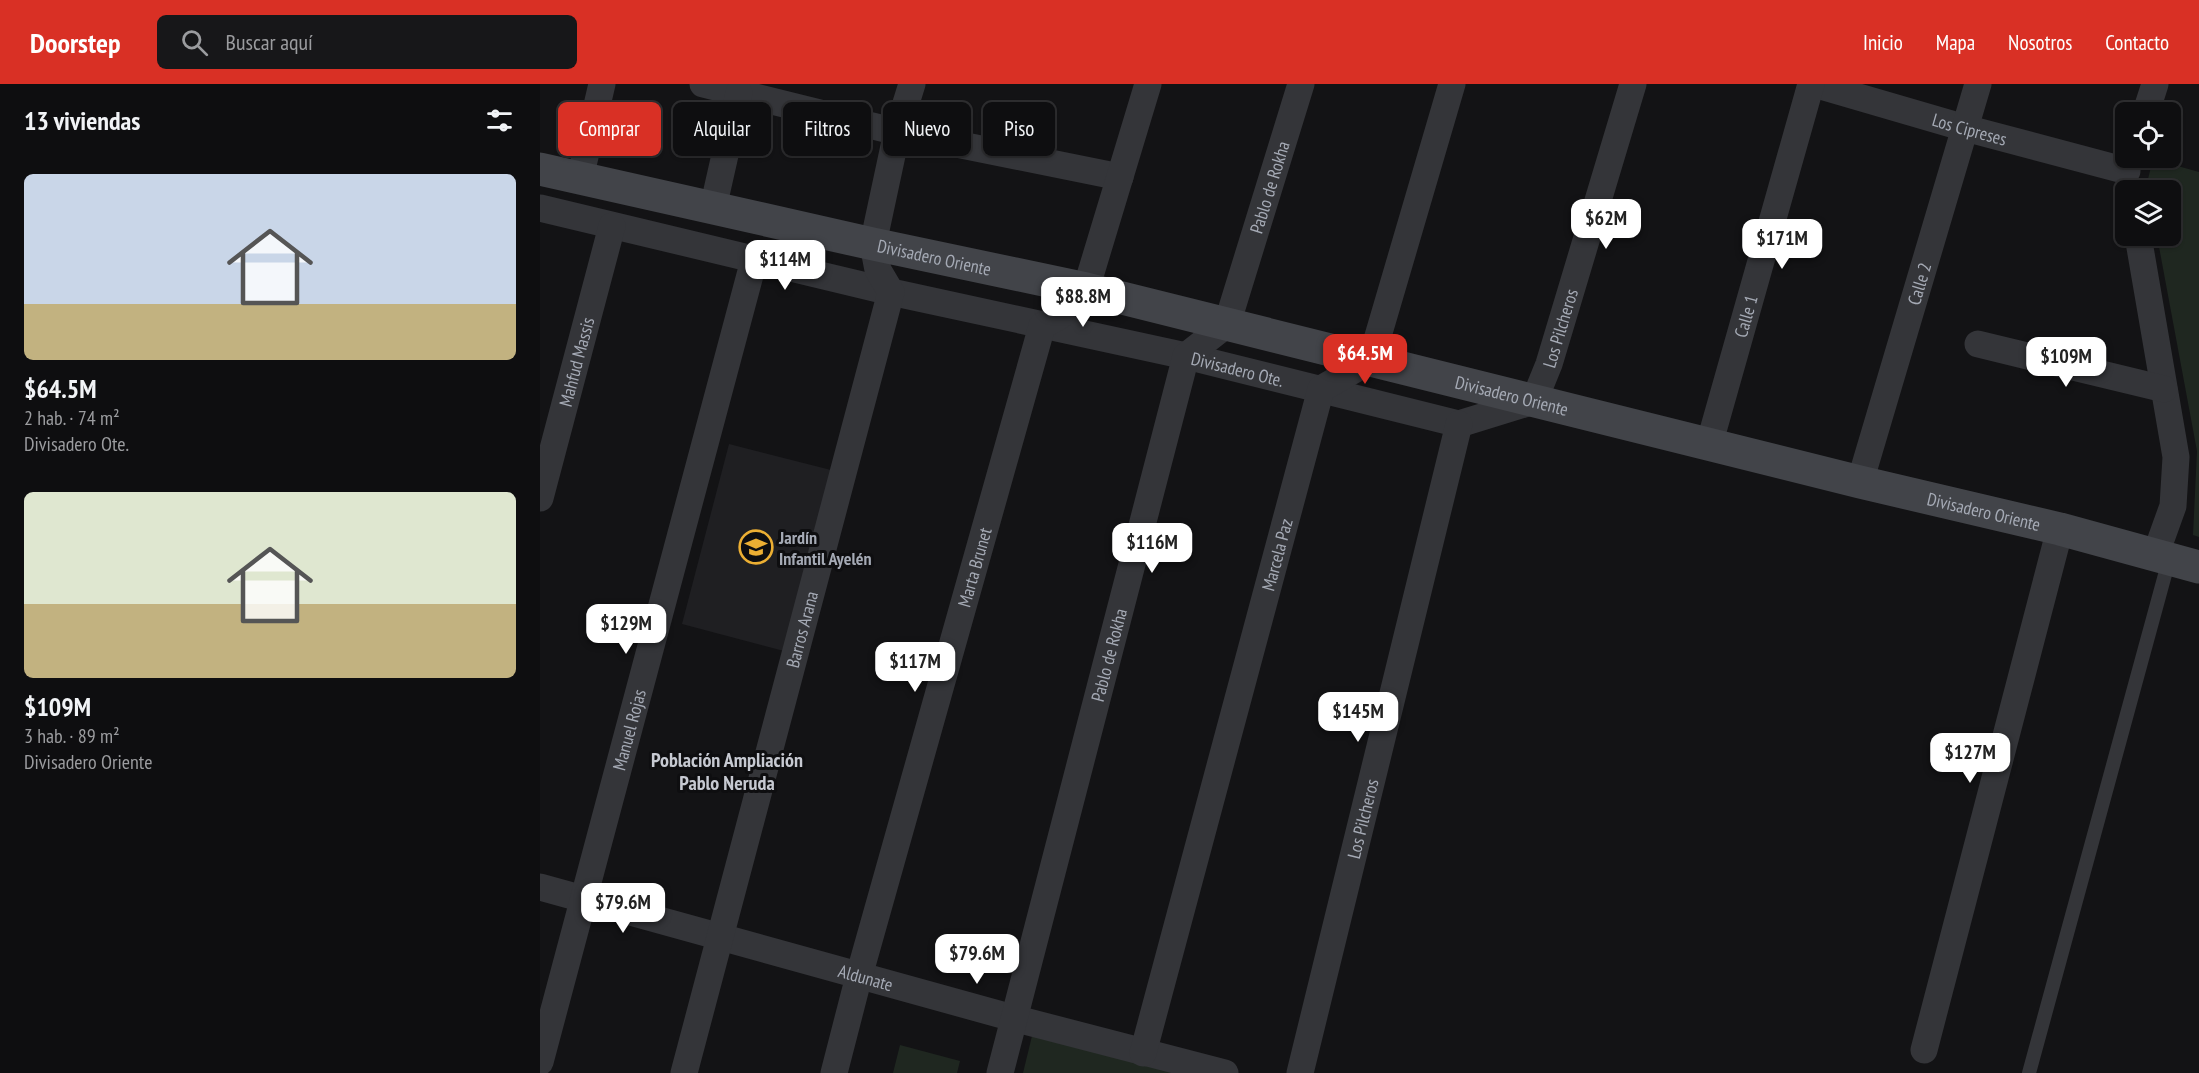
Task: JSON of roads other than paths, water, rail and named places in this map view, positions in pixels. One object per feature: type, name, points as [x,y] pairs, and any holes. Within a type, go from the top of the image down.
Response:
[{"type":"street","points":[[580,178],[602,84]]},
{"type":"street","points":[[703,84],[883,129]]},
{"type":"street","points":[[906,102],[912,84]]},
{"type":"street","points":[[540,208],[1042,326],[1078,304],[1086,289],[1148,84]]},
{"type":"street","name":"Pablo de Rokha","points":[[1227,324],[1301,84]]},
{"type":"street","points":[[1321,389],[1371,360],[1452,84]]},
{"type":"street","name":"Los Pilcheros","points":[[1534,401],[1549,364],[1633,84]]},
{"type":"street","name":"Los Cipreses","points":[[1812,84],[2129,173]]},
{"type":"street","name":"Calle 1","points":[[1709,445],[1812,84]]},
{"type":"street","name":"Calle 2","points":[[1860,482],[1978,84]]},
{"type":"street","points":[[2149,102],[2155,84]]},
{"type":"street","points":[[713,208],[739,93]]},
{"type":"street","points":[[971,147],[1120,177]]},
{"type":"street","points":[[891,292],[878,270],[873,244],[892,156]]},
{"type":"street","name":"Divisadero Oriente","points":[[540,169],[1086,289],[1709,445],[2060,529],[2174,561]]},
{"type":"street","name":"Mahfud Massis","points":[[540,498],[612,226]]},
{"type":"street","points":[[2140,246],[2176,458],[2173,507],[2174,561]]},
{"type":"street","name":"Manuel Rojas","points":[[540,1062],[754,260]]},
{"type":"street","name":"Barros Arana","points":[[684,1073],[891,292]]},
{"type":"street","points":[[1186,356],[1227,324]]},
{"type":"street","name":"Divisadero Ote.","points":[[1042,326],[1186,356],[1459,424]]},
{"type":"street","name":"Marta Brunet","points":[[834,1073],[859,976],[1042,326]]},
{"type":"street","points":[[1978,344],[2164,389]]},
{"type":"street","name":"Pablo de Rokha","points":[[1000,1073],[1186,356]]},
{"type":"street","name":"Marcela Paz","points":[[1143,1053],[1321,389]]},
{"type":"street","points":[[1459,424],[1534,401]]},
{"type":"street","name":"Los Pilcheros","points":[[1300,1073],[1459,424]]},
{"type":"street","points":[[1924,1050],[2060,529]]},
{"type":"street","name":"Aldunate","points":[[540,887],[1013,1018],[1225,1073]]},
{"type":"lane","points":[[2029,1073],[2174,561]]},
{"type":"place","name":"Jardín Infantil Ayelén","points":[[756,547]]},
{"type":"district","name":"Población Ampliación Pablo Neruda","points":[[727,772]]}]
